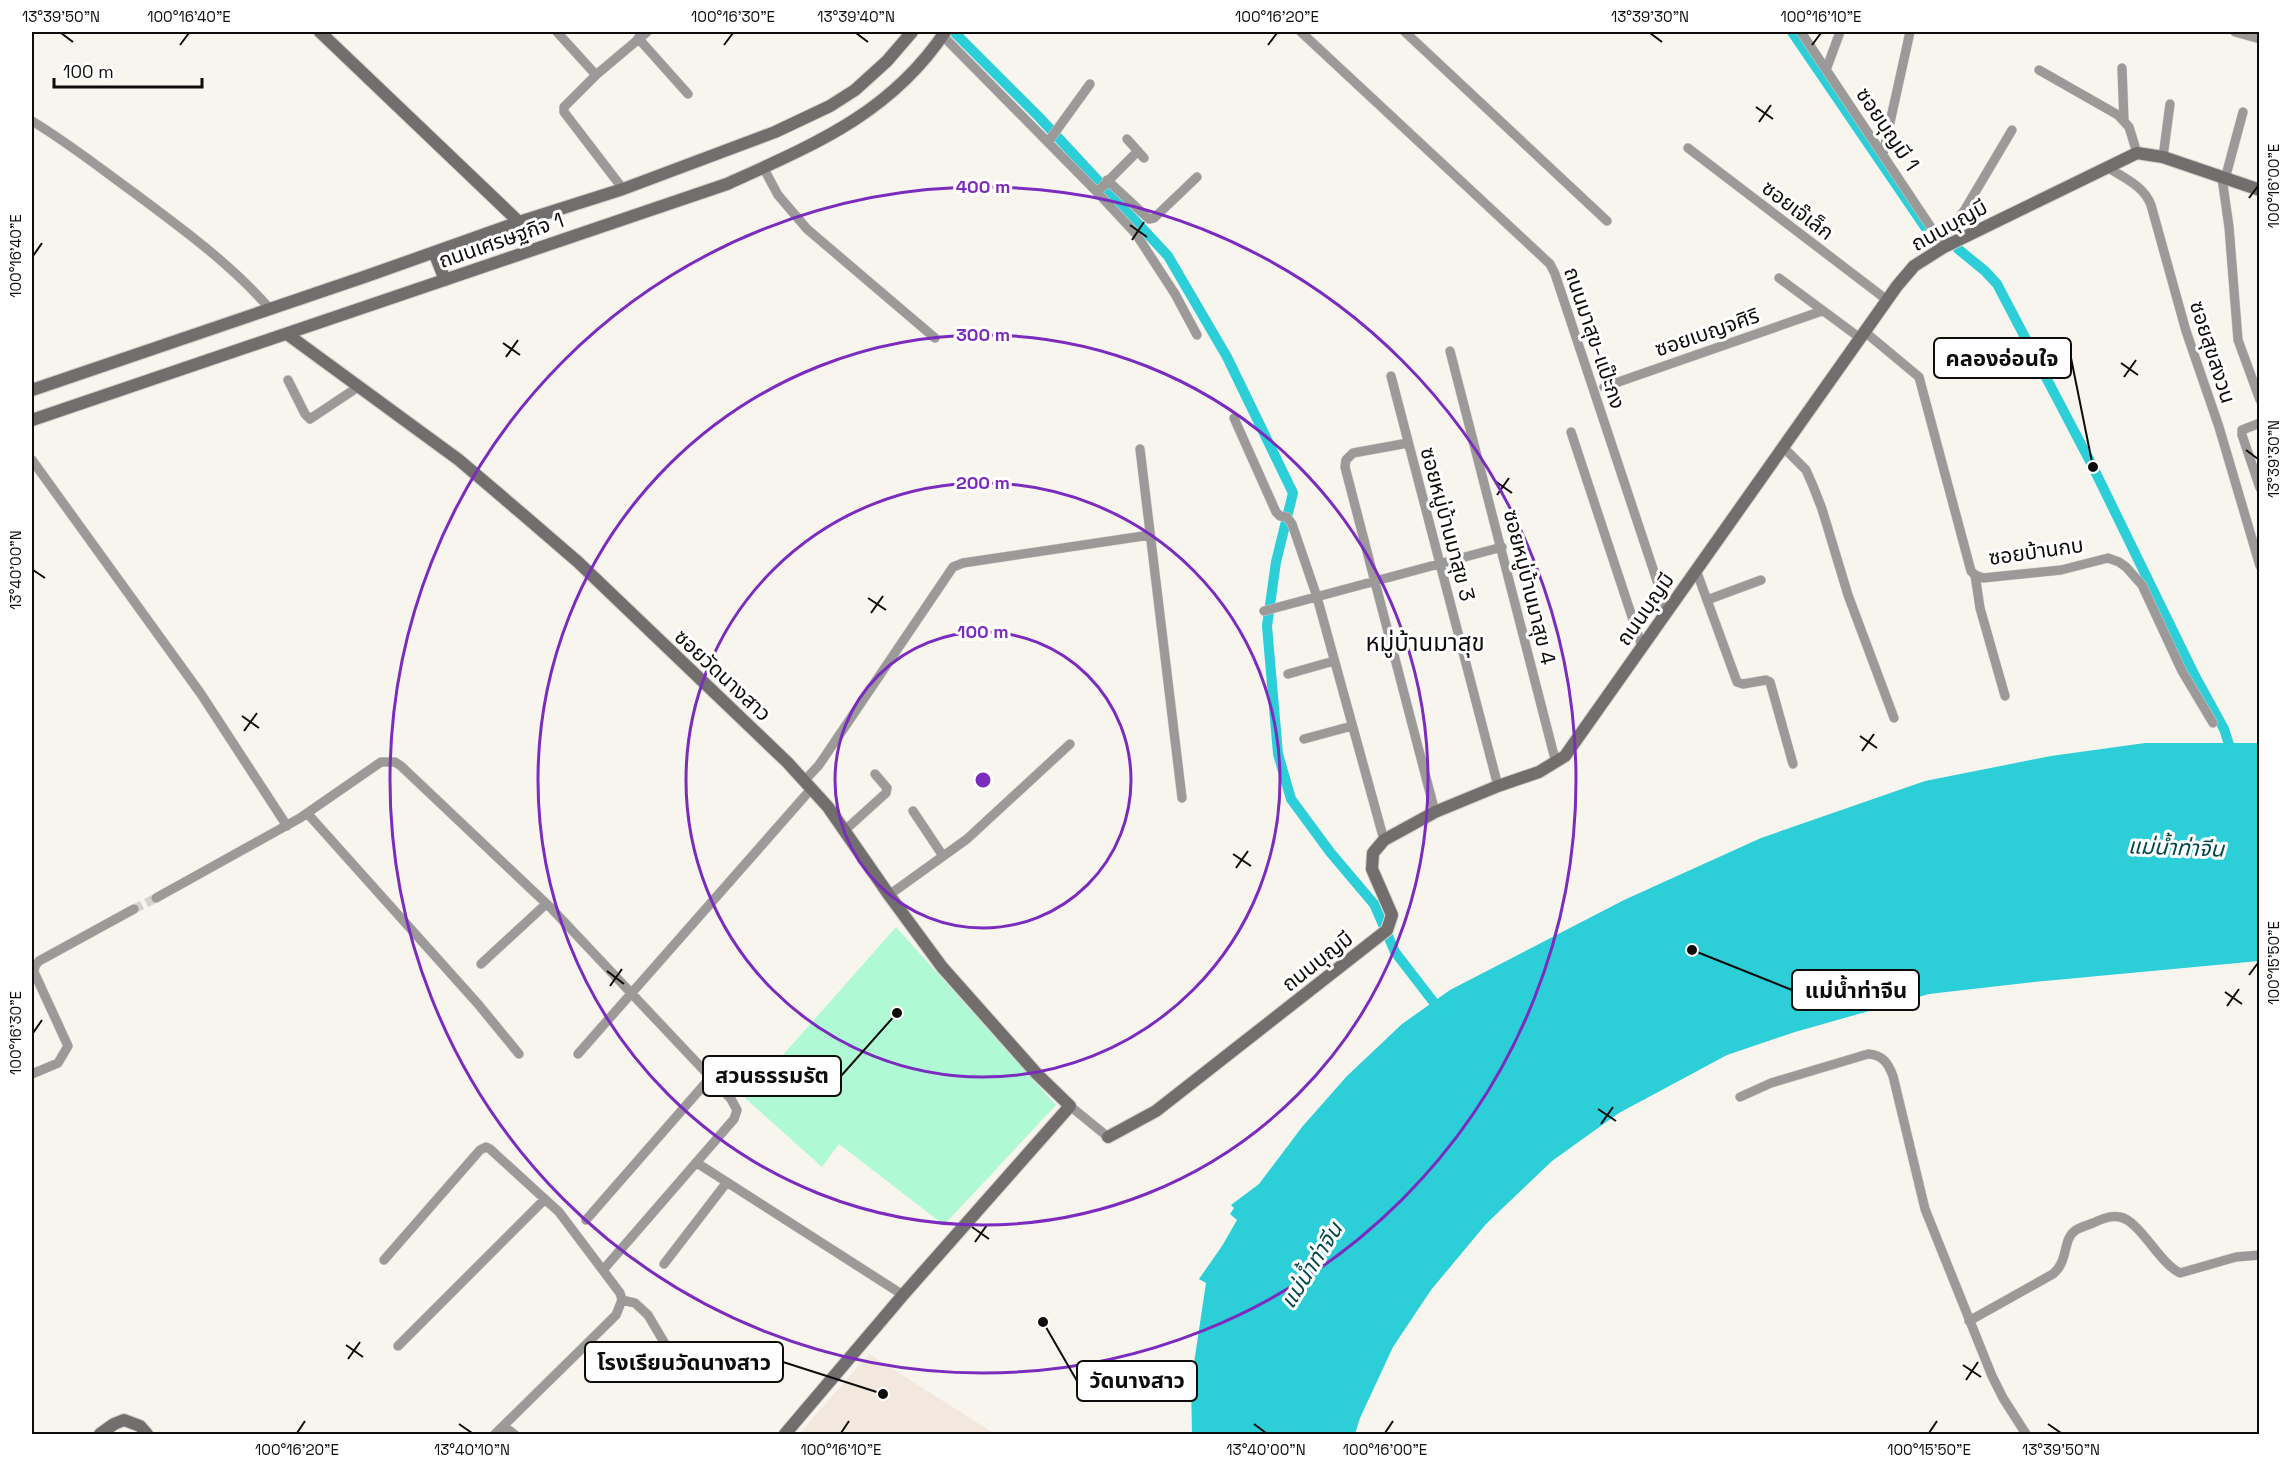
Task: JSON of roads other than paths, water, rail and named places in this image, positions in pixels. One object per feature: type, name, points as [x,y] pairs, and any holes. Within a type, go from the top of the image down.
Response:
[{"type":"street","points":[[320,32],[519,222]]},
{"type":"street","points":[[556,32],[596,75]]},
{"type":"street","points":[[623,189],[564,111],[566,103],[647,32]]},
{"type":"street","name":"ถนนเศรษฐกิจ 1","points":[[32,390],[519,222],[623,189],[775,132],[830,106],[855,90],[887,61],[912,32]]},
{"type":"street","name":"ถนนมาสุข-แป๊ะกง","points":[[1301,32],[1550,264],[1667,611]]},
{"type":"street","points":[[1405,32],[1607,221]]},
{"type":"street","name":"ซอยบุญมี 1","points":[[1803,32],[1942,244]]},
{"type":"street","points":[[1826,70],[1840,32]]},
{"type":"street","points":[[1883,154],[1910,32]]},
{"type":"street","points":[[2235,32],[2259,39]]},
{"type":"street","points":[[943,33],[1136,234],[1175,294],[1197,335]]},
{"type":"street","name":"ถนนเศรษฐกิจ 1","points":[[32,420],[727,184],[819,141],[873,108],[907,78],[943,33]]},
{"type":"street","points":[[638,38],[688,94]]},
{"type":"street","points":[[2122,68],[2124,121]]},
{"type":"street","points":[[2039,70],[2118,115],[2133,136],[2137,153],[2163,157],[2259,190]]},
{"type":"street","points":[[1048,142],[1090,84]]},
{"type":"street","points":[[2163,157],[2170,104]]},
{"type":"street","points":[[2243,112],[2224,178],[2238,340],[2259,400]]},
{"type":"street","points":[[32,121],[105,171],[184,230],[246,282],[270,309]]},
{"type":"street","points":[[1942,244],[2012,130]]},
{"type":"street","points":[[1097,192],[1107,180],[1141,154],[1127,139]]},
{"type":"street","name":"ซอยเจ๊เล็ก","points":[[1688,148],[1887,300]]},
{"type":"street","name":"ถนนบุญมี","points":[[1108,1137],[1156,1111],[1384,933],[1392,915],[1372,869],[1371,861],[1373,852],[1384,840],[1435,812],[1539,772],[1556,763],[1573,747],[1887,300],[1914,266],[1942,244],[2137,153]]},
{"type":"street","points":[[763,167],[778,195],[807,229],[935,338]]},
{"type":"street","name":"ซอยสุขสงวน","points":[[2107,167],[2148,196],[2186,331],[2223,439],[2259,566]]},
{"type":"street","points":[[1107,180],[1149,219],[1154,218],[1197,177]]},
{"type":"street","points":[[434,252],[445,280]]},
{"type":"street","points":[[1779,278],[1822,311],[1863,335]]},
{"type":"street","name":"ซอยเบญจศิริ","points":[[1604,387],[1822,311]]},
{"type":"street","name":"ซอยวัดนางสาว","points":[[287,334],[459,460],[578,562],[809,784],[942,966],[1037,1074],[1070,1106]]},
{"type":"street","name":"ซอยบ้านกบ","points":[[1863,335],[1919,377],[1971,571],[1983,578],[2061,570],[2108,558],[2119,562],[2142,585],[2182,671],[2213,723]]},
{"type":"street","name":"ซอยหมู่บ้านมาสุข 4","points":[[1450,351],[1556,763]]},
{"type":"street","name":"ซอยหมู่บ้านมาสุข 3","points":[[1391,376],[1498,786]]},
{"type":"street","points":[[288,380],[305,414],[310,419],[358,387]]},
{"type":"street","points":[[1234,418],[1276,512],[1290,519],[1317,597],[1384,840]]},
{"type":"street","points":[[2259,423],[2242,430],[2259,488]]},
{"type":"street","points":[[1571,432],[1642,646]]},
{"type":"street","points":[[1408,443],[1353,453],[1346,460],[1345,467],[1435,812]]},
{"type":"street","points":[[1783,447],[1806,470],[1813,486],[1848,595],[1894,718]]},
{"type":"street","points":[[1140,449],[1182,798]]},
{"type":"street","points":[[32,460],[201,694],[287,826]]},
{"type":"street","points":[[578,1054],[809,784],[866,692],[953,567],[963,563],[1150,535]]},
{"type":"street","points":[[1264,611],[1502,547]]},
{"type":"street","points":[[1696,570],[1737,682],[1743,684],[1766,680],[1770,682],[1793,764]]},
{"type":"street","points":[[1975,575],[1980,608],[2005,696]]},
{"type":"street","points":[[1707,600],[1761,580]]},
{"type":"street","points":[[1288,674],[1334,661]]},
{"type":"street","points":[[1304,739],[1352,726]]},
{"type":"street","points":[[889,895],[967,839],[1070,744]]},
{"type":"street","points":[[156,898],[287,826],[381,762],[395,762],[546,904],[731,1100],[736,1110],[734,1119],[603,1270]]},
{"type":"street","points":[[844,831],[886,792],[886,788],[875,774]]},
{"type":"street","points":[[913,812],[943,856]]},
{"type":"street","points":[[307,813],[428,951],[478,1004],[519,1054]]},
{"type":"street","points":[[481,964],[546,904]]},
{"type":"street","points":[[32,1074],[58,1063],[68,1046],[34,977],[35,966],[39,961],[134,909]]},
{"type":"street","points":[[1740,1097],[1772,1083],[1868,1054],[1877,1055],[1888,1064],[1893,1076],[1925,1209],[1969,1321],[2003,1398],[2026,1434]]},
{"type":"street","points":[[586,1220],[710,1078]]},
{"type":"street","points":[[785,1434],[903,1295],[1070,1106],[1108,1137]]},
{"type":"street","points":[[384,1260],[480,1150],[486,1147],[559,1212],[620,1293],[622,1300],[616,1315],[495,1434]]},
{"type":"street","points":[[697,1163],[903,1295]]},
{"type":"street","points":[[664,1264],[727,1182]]},
{"type":"street","points":[[398,1346],[545,1199]]},
{"type":"street","points":[[1969,1321],[2053,1274],[2060,1268],[2070,1236],[2076,1230],[2112,1216],[2122,1217],[2132,1224],[2168,1265],[2180,1274],[2236,1257],[2259,1255]]},
{"type":"street","points":[[622,1300],[635,1303],[648,1315],[684,1376]]},
{"type":"street","points":[[100,1434],[124,1420],[140,1426],[147,1434]]},
{"type":"street","points":[[504,1426],[514,1434]]},
{"type":"water","points":[[2145,743],[2259,743],[2259,961],[1929,994],[1795,1032],[1727,1055],[1619,1113],[1552,1161],[1486,1224],[1431,1290],[1393,1347],[1360,1418],[1355,1434],[1192,1434],[1191,1383],[1206,1283],[1199,1279],[1237,1220],[1230,1214],[1234,1208],[1231,1205],[1259,1184],[1302,1127],[1347,1076],[1402,1024],[1450,990],[1624,900],[1761,838],[1925,781],[2051,756]]},
{"type":"waterway","points":[[954,32],[1039,117],[1168,256],[1227,357],[1293,493],[1276,562],[1267,626],[1278,754],[1291,799],[1330,852],[1374,904],[1395,952],[1442,1013]]},
{"type":"waterway","points":[[1792,32],[1925,227]]},
{"type":"waterway","points":[[1958,249],[1997,284],[2093,467],[2195,676],[2224,729],[2233,757]]},
{"type":"tunnel","points":[[134,909],[156,898]]},
{"type":"place","name":"คลองอ่อนใจ","points":[[2093,467]]},
{"type":"place","name":"แม่น้ำท่าจีน","points":[[1692,950]]},
{"type":"place","name":"สวนธรรมรัต","points":[[897,1013]]},
{"type":"place","name":"วัดนางสาว","points":[[1043,1322]]},
{"type":"place","name":"โรงเรียนวัดนางสาว","points":[[883,1394]]},
{"type":"district","name":"หมู่บ้านมาสุข","points":[[1425,642]]}]
